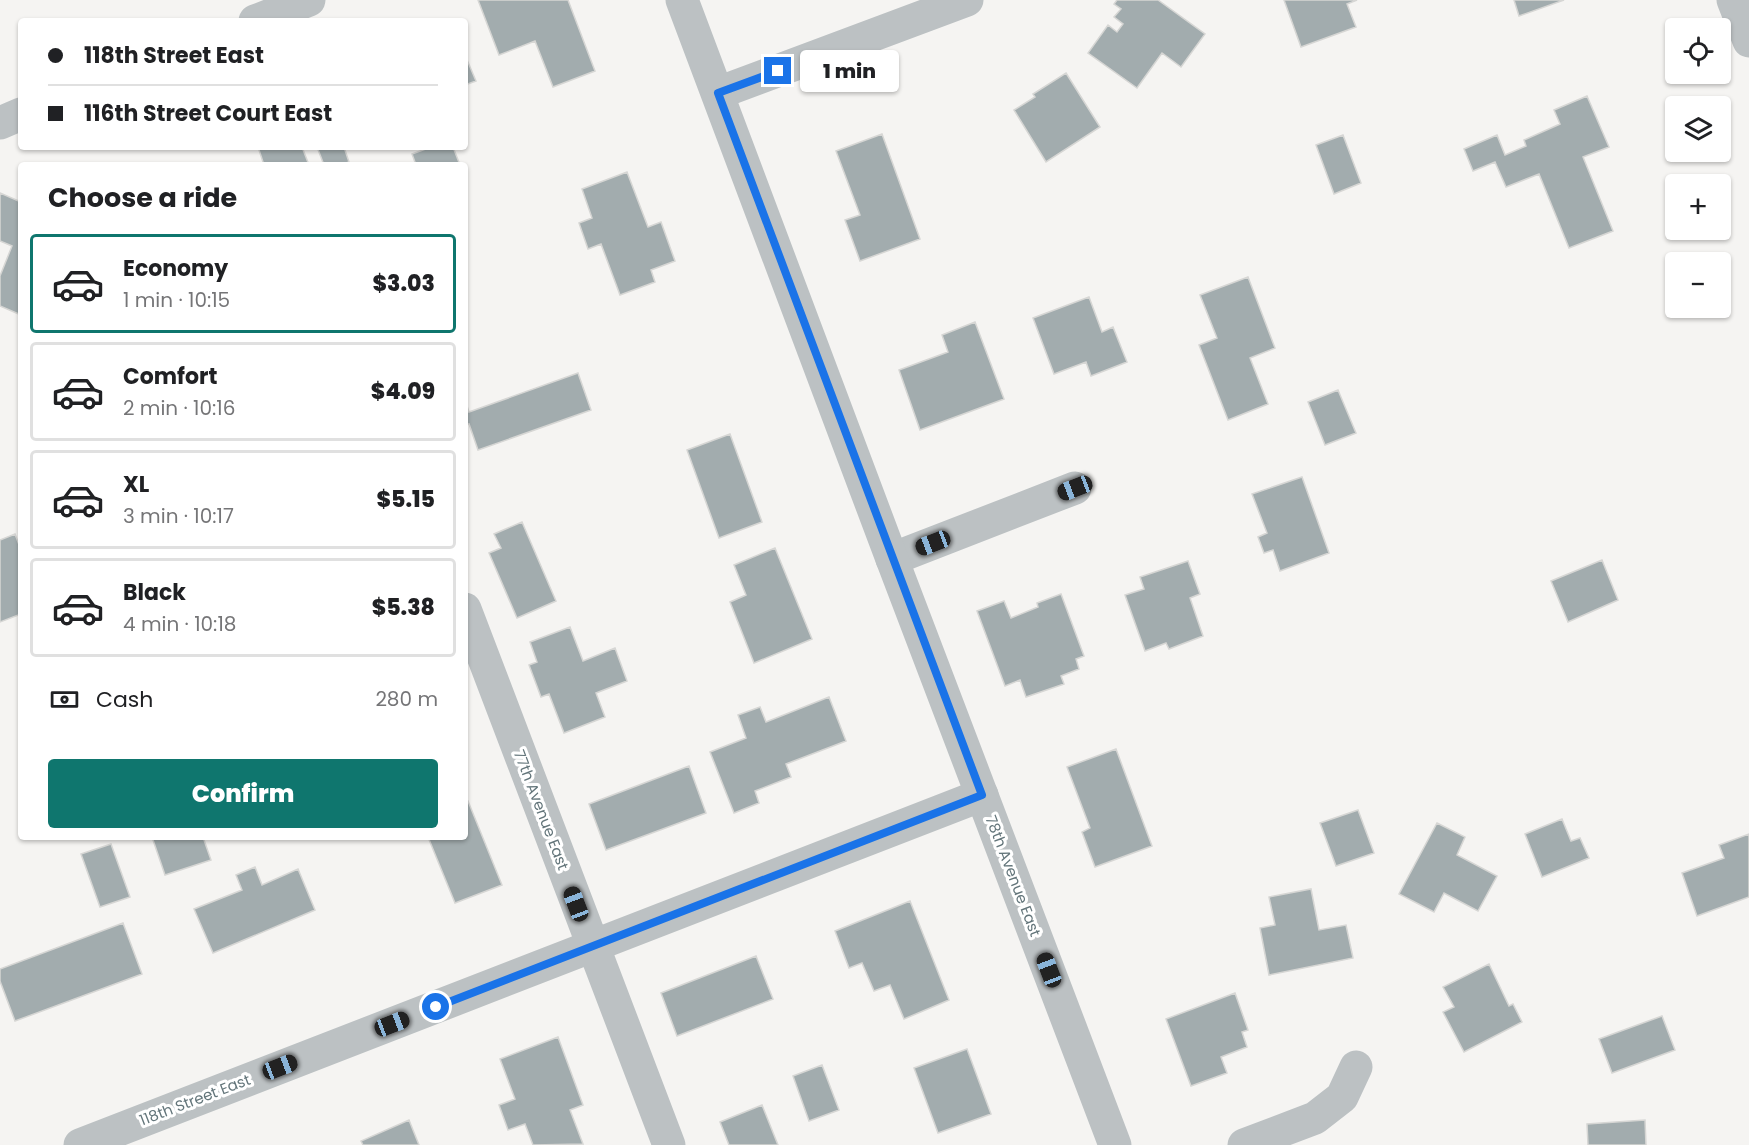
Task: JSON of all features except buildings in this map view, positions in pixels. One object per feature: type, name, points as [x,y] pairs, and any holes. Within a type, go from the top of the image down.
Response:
[{"type":"street","points":[[263,18],[309,0]]},
{"type":"street","name":"78th Avenue East","points":[[682,0],[1115,1145]]},
{"type":"street","points":[[718,93],[968,0]]},
{"type":"street","points":[[1733,0],[1749,41]]},
{"type":"street","points":[[0,123],[18,115]]},
{"type":"street","points":[[892,559],[1075,488]]},
{"type":"street","name":"77th Avenue East","points":[[468,617],[669,1145]]},
{"type":"street","name":"118th Street East","points":[[80,1145],[982,795]]},
{"type":"street","points":[[1244,1145],[1315,1118],[1342,1097],[1356,1067]]},
{"type":"route","points":[[436,1007],[982,795],[718,93],[778,71]]}]
